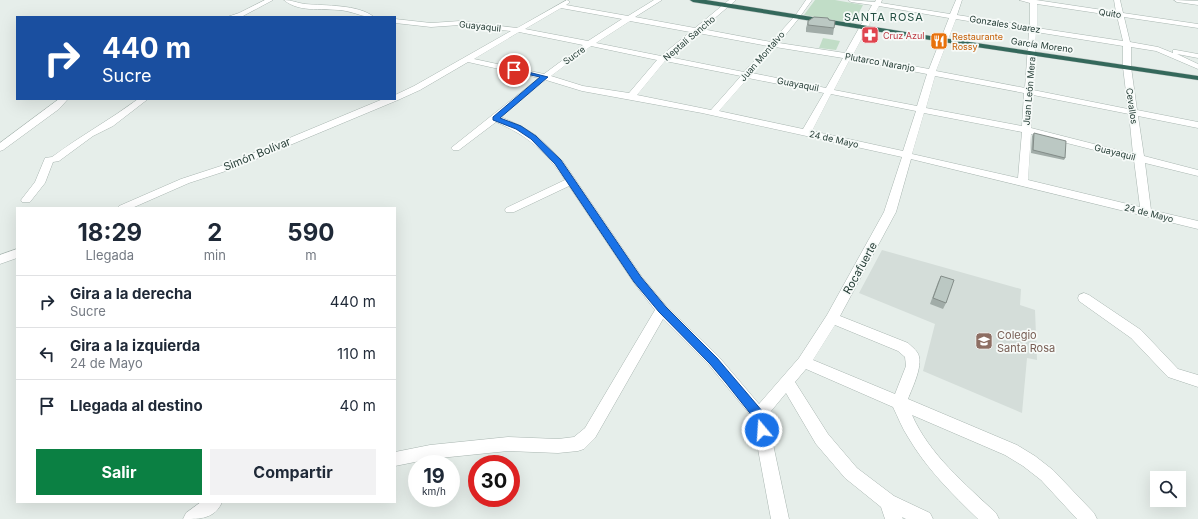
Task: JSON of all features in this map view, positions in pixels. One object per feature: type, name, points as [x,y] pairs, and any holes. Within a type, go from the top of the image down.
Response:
[{"type":"highway","name":"García Moreno","points":[[694,0],[730,3],[797,17],[863,28],[1198,78]]},
{"type":"street","points":[[240,16],[270,0]]},
{"type":"street","points":[[287,0],[302,6],[347,9],[367,16]]},
{"type":"street","points":[[396,98],[417,88],[468,60],[570,0]]},
{"type":"street","name":"Sucre","points":[[456,148],[545,77],[589,45],[627,18],[660,0]]},
{"type":"street","name":"Juan Montalvo","points":[[713,113],[797,17],[810,0]]},
{"type":"street","name":"Gonzales Suarez","points":[[851,0],[878,2],[953,16],[1198,56]]},
{"type":"street","name":"Rocafuerte","points":[[758,415],[804,362],[832,318],[890,212],[932,72],[959,0]]},
{"type":"street","name":"Quito","points":[[1022,0],[1198,26]]},
{"type":"street","name":"Cevallos","points":[[1117,0],[1127,44],[1126,67],[1146,212]]},
{"type":"street","points":[[1177,0],[1198,3]]},
{"type":"street","name":"Juan León Mera","points":[[1023,182],[1032,53],[1032,29],[1034,27],[1033,1]]},
{"type":"street","points":[[806,133],[878,2]]},
{"type":"street","name":"Neptali Sancho","points":[[631,96],[663,58],[730,3]]},
{"type":"street","name":"Plutarco Naranjo","points":[[560,6],[848,56],[1198,125]]},
{"type":"street","name":"Guayaquil","points":[[396,21],[430,25],[460,23],[519,30],[589,45],[921,108],[1026,130],[1198,173]]},
{"type":"street","name":"Gonzales Suarez","points":[[1158,49],[1198,67]]},
{"type":"street","name":"24 de Mayo","points":[[468,60],[545,77],[582,88],[631,96],[713,113],[1023,182],[1198,225]]},
{"type":"street","points":[[0,148],[56,107],[63,100]]},
{"type":"street","points":[[26,200],[40,183],[49,160],[55,159],[90,134],[110,124],[143,100]]},
{"type":"street","name":"Simón Bolívar","points":[[125,207],[185,181],[231,166],[389,100]]},
{"type":"street","points":[[495,118],[518,128],[534,138],[558,162],[638,280],[662,310],[714,361],[758,415],[780,519]]},
{"type":"street","points":[[510,210],[572,181]]},
{"type":"street","points":[[0,260],[16,253]]},
{"type":"street","points":[[1084,298],[1136,334],[1173,373],[1198,381]]},
{"type":"street","points":[[396,459],[430,452],[508,444],[558,446],[578,444],[590,433],[662,310]]},
{"type":"street","points":[[832,318],[903,347],[912,355],[913,366],[899,403],[912,431],[930,456],[956,487],[990,519]]},
{"type":"street","points":[[804,362],[1011,450],[1029,461],[1047,475],[1088,519]]},
{"type":"street","points":[[787,381],[822,439],[851,473],[888,502],[924,519]]},
{"type":"street","points":[[888,502],[894,519]]},
{"type":"street","points":[[192,519],[213,503]]},
{"type":"shaded area","name":"Colegio Santa Rosa","points":[[882,250],[1021,289],[1020,305],[1035,310],[1037,360],[1027,358],[1022,413],[923,371],[935,324],[859,293]]},
{"type":"green space","points":[[815,0],[835,0],[863,5],[853,24],[804,15]]},
{"type":"green space","points":[[823,38],[840,41],[836,50],[819,48]]},
{"type":"building","points":[[814,17],[828,18],[829,20],[835,21],[834,28],[808,25],[808,21]]},
{"type":"building","points":[[1034,133],[1066,141],[1065,158],[1033,150]]},
{"type":"building","points":[[941,276],[954,280],[946,303],[933,298]]},
{"type":"place","name":"Cruz Azul","points":[[870,35]]},
{"type":"place","name":"Restaurante Rossy","points":[[939,41]]},
{"type":"place","name":"Colegio Santa Rosa","points":[[984,341]]},
{"type":"district","name":"SANTA ROSA","points":[[884,17]]},
{"type":"route","points":[[514,70],[545,77],[495,118],[518,128],[534,138],[546,148],[558,162],[638,280],[662,310],[714,361],[729,379],[758,415],[762,430]]}]
